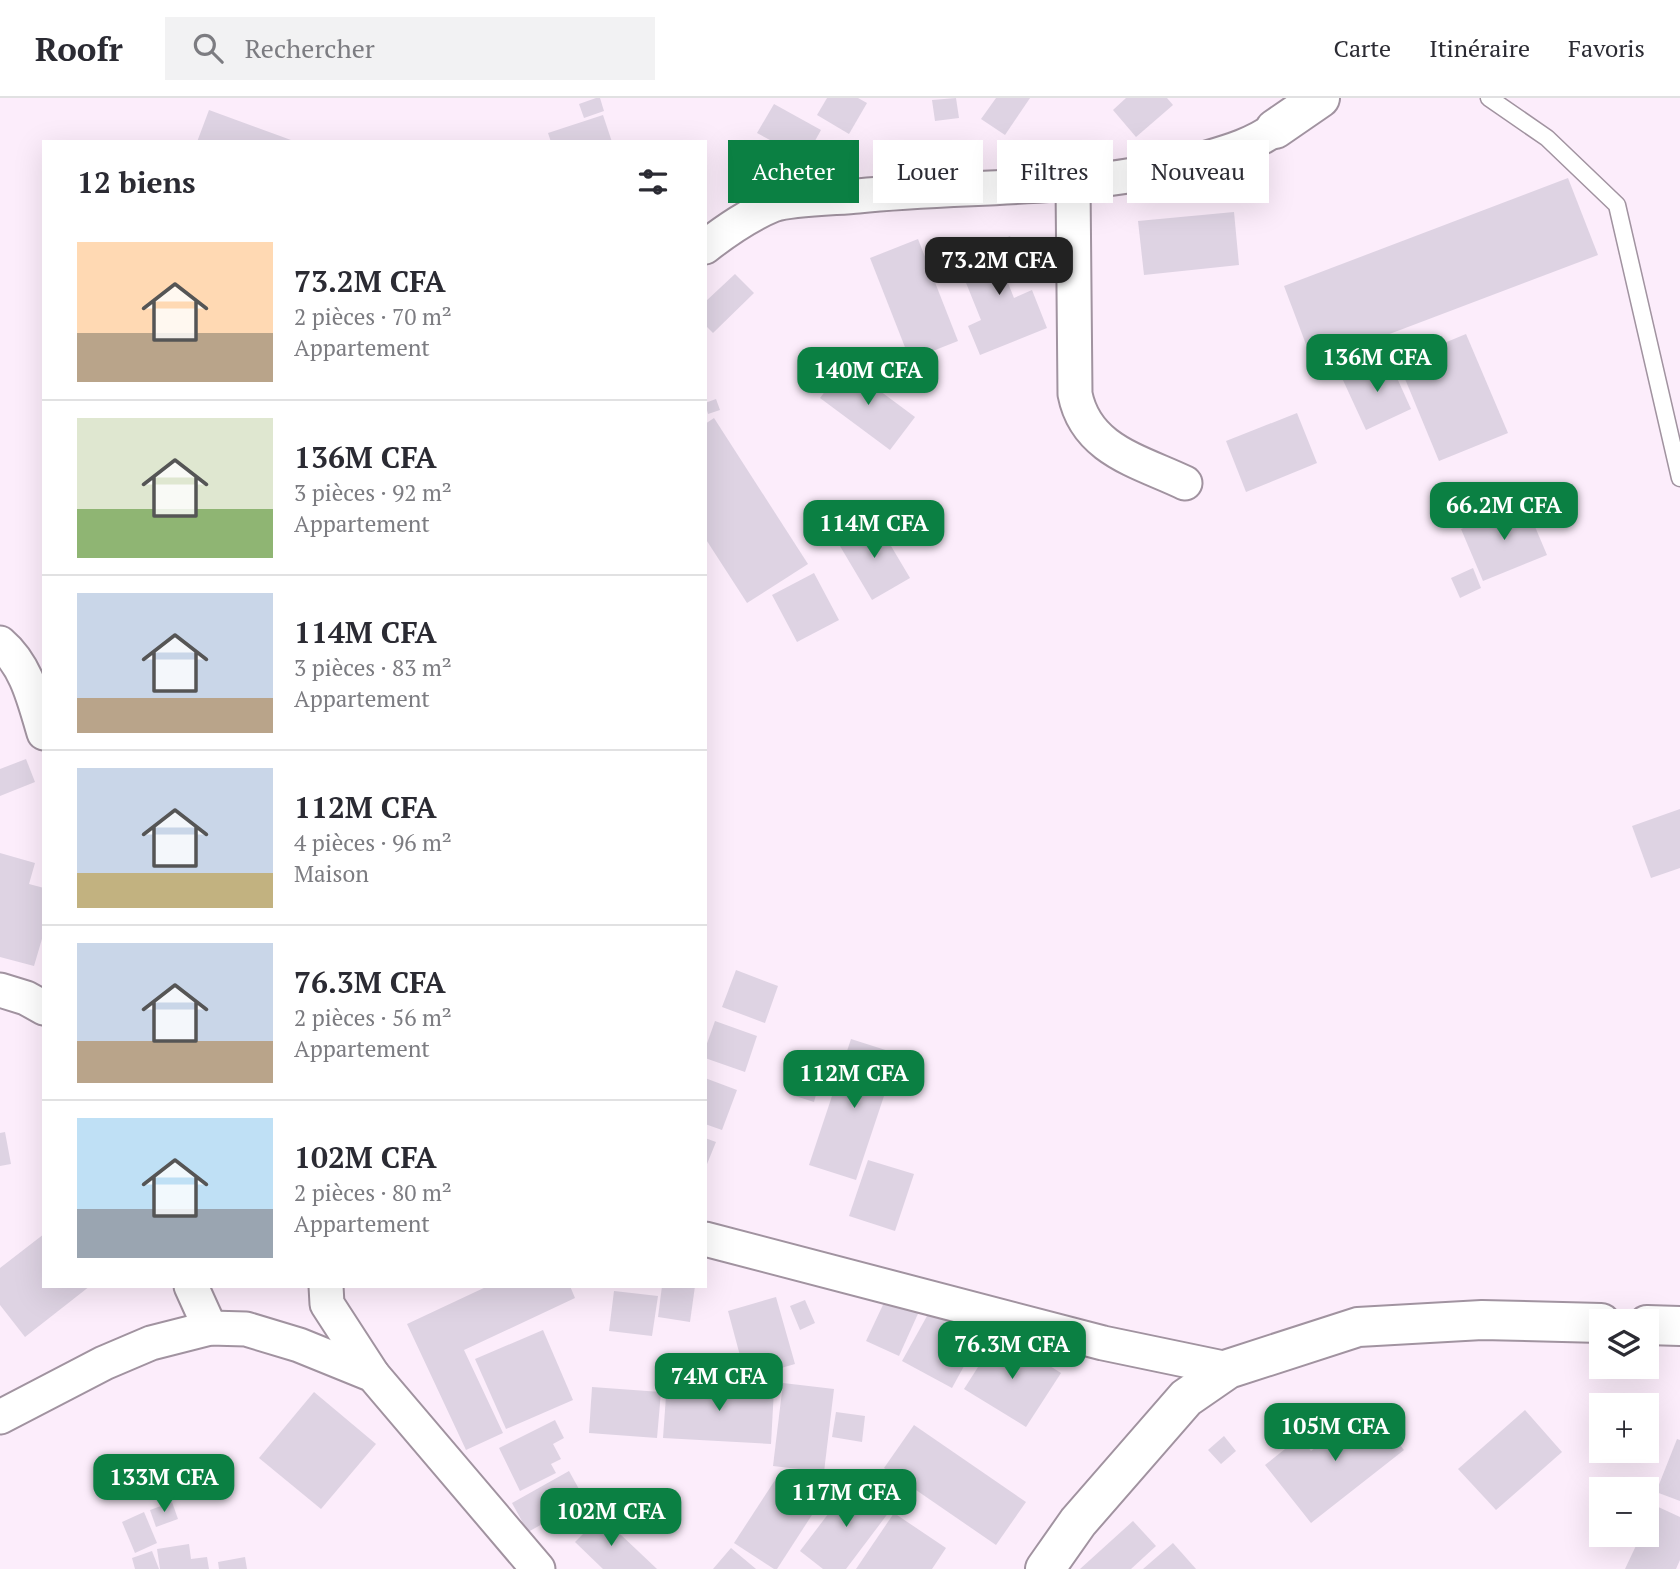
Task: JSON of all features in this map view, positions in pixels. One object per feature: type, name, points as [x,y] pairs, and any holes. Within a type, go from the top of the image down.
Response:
[{"type":"street","points":[[1275,129],[1298,98]]},
{"type":"street","points":[[1113,178],[1183,166],[1237,149],[1261,139],[1320,98]]},
{"type":"street","points":[[707,246],[775,204],[914,190],[997,186]]},
{"type":"street","points":[[1074,203],[1075,394],[1079,412],[1090,432],[1105,444],[1185,483]]},
{"type":"street","points":[[0,643],[27,678],[42,727]]},
{"type":"street","points":[[0,990],[26,998],[42,1007]]},
{"type":"street","points":[[707,1240],[1102,1342],[1228,1369]]},
{"type":"street","points":[[192,1288],[210,1328]]},
{"type":"street","points":[[326,1288],[327,1304],[373,1375],[538,1569]]},
{"type":"street","points":[[1045,1569],[1079,1522],[1186,1398],[1228,1369],[1357,1328],[1482,1320],[1589,1323]]},
{"type":"street","points":[[1659,1325],[1680,1326]]},
{"type":"street","points":[[0,1417],[104,1363],[151,1343],[210,1328],[246,1329],[299,1345],[373,1375]]},
{"type":"lane","points":[[1489,98],[1547,138],[1618,205],[1680,478]]},
{"type":"building","points":[[600,98],[604,111],[584,118],[579,104]]},
{"type":"building","points":[[827,98],[858,98],[867,103],[849,134],[817,115]]},
{"type":"building","points":[[956,98],[959,118],[935,121],[932,100]]},
{"type":"building","points":[[996,98],[1030,98],[1005,135],[981,119]]},
{"type":"building","points":[[1126,98],[1167,98],[1173,105],[1136,137],[1113,110]]},
{"type":"building","points":[[774,104],[821,130],[815,140],[770,140],[757,133]]},
{"type":"building","points":[[209,110],[291,140],[198,140]]},
{"type":"building","points":[[603,115],[611,140],[550,140],[548,133]]},
{"type":"building","points":[[1568,178],[1598,255],[1313,363],[1284,286]]},
{"type":"building","points":[[1234,212],[1239,265],[1144,275],[1138,221]]},
{"type":"building","points":[[1010,236],[1026,276],[1008,283],[1014,298],[1032,290],[1047,328],[980,355],[968,326],[981,320],[956,258]]},
{"type":"building","points":[[918,239],[958,341],[910,360],[870,258]]},
{"type":"building","points":[[735,274],[754,293],[713,333],[707,327],[707,300]]},
{"type":"building","points":[[1466,334],[1508,433],[1439,461],[1398,362]]},
{"type":"building","points":[[1388,358],[1411,409],[1366,430],[1342,378]]},
{"type":"building","points":[[845,365],[915,417],[890,450],[820,398]]},
{"type":"building","points":[[716,399],[720,410],[708,414],[707,402]]},
{"type":"building","points":[[1297,413],[1317,463],[1246,492],[1226,441]]},
{"type":"building","points":[[714,418],[808,564],[747,603],[707,541],[707,423]]},
{"type":"building","points":[[1493,499],[1499,512],[1464,526],[1459,512]]},
{"type":"building","points":[[1525,503],[1547,555],[1483,581],[1461,529]]},
{"type":"building","points":[[875,519],[910,578],[872,600],[837,541]]},
{"type":"building","points":[[1473,568],[1481,588],[1460,598],[1451,578]]},
{"type":"building","points":[[814,573],[839,620],[797,642],[772,595]]},
{"type":"building","points":[[26,759],[35,782],[0,796],[0,769]]},
{"type":"building","points":[[1680,809],[1680,868],[1651,878],[1632,826]]},
{"type":"building","points":[[0,853],[35,863],[29,884],[42,887],[42,939],[34,966],[0,957]]},
{"type":"building","points":[[736,970],[778,986],[765,1023],[722,1007]]},
{"type":"building","points":[[715,1021],[757,1036],[745,1072],[707,1059],[707,1043]]},
{"type":"building","points":[[851,1039],[898,1054],[856,1180],[809,1165]]},
{"type":"building","points":[[796,1070],[821,1077],[814,1102],[789,1094]]},
{"type":"building","points":[[707,1079],[737,1090],[722,1130],[707,1125]]},
{"type":"building","points":[[5,1132],[11,1164],[0,1166],[0,1133]]},
{"type":"building","points":[[707,1139],[716,1142],[707,1164]]},
{"type":"building","points":[[868,1160],[914,1174],[895,1231],[849,1216]]},
{"type":"building","points":[[42,1236],[42,1288],[87,1288],[25,1337],[0,1305],[0,1268]]},
{"type":"building","points":[[484,1288],[571,1288],[575,1298],[464,1350],[503,1433],[466,1450],[407,1324]]},
{"type":"building","points":[[662,1288],[695,1288],[690,1322],[658,1317]]},
{"type":"building","points":[[614,1291],[658,1296],[652,1336],[609,1331]]},
{"type":"building","points":[[889,1292],[921,1307],[899,1356],[866,1341]]},
{"type":"building","points":[[776,1297],[795,1364],[746,1378],[728,1311]]},
{"type":"building","points":[[937,1298],[987,1324],[952,1388],[902,1361]]},
{"type":"building","points":[[805,1300],[815,1323],[800,1330],[790,1306]]},
{"type":"building","points":[[543,1330],[573,1400],[506,1429],[475,1359]]},
{"type":"building","points":[[999,1334],[1061,1373],[1026,1427],[964,1389]]},
{"type":"building","points":[[667,1382],[774,1389],[771,1444],[663,1438]]},
{"type":"building","points":[[783,1383],[834,1389],[824,1472],[773,1466]]},
{"type":"building","points":[[592,1387],[661,1392],[657,1438],[589,1433]]},
{"type":"building","points":[[314,1392],[376,1444],[321,1509],[259,1458]]},
{"type":"building","points":[[1369,1405],[1404,1450],[1311,1523],[1265,1465],[1300,1437],[1311,1451]]},
{"type":"building","points":[[1525,1410],[1562,1452],[1496,1510],[1458,1469]]},
{"type":"building","points":[[836,1412],[865,1416],[862,1442],[832,1437]]},
{"type":"building","points":[[555,1420],[564,1438],[553,1444],[561,1459],[551,1464],[556,1473],[520,1491],[499,1448]]},
{"type":"building","points":[[914,1425],[1026,1502],[996,1545],[884,1468]]},
{"type":"building","points":[[1224,1436],[1236,1451],[1221,1464],[1208,1450]]},
{"type":"building","points":[[1677,1439],[1680,1440],[1680,1501],[1659,1493],[1659,1484]]},
{"type":"building","points":[[569,1471],[585,1500],[528,1532],[512,1503]]},
{"type":"building","points":[[779,1474],[821,1501],[777,1569],[774,1569],[734,1543]]},
{"type":"building","points":[[854,1480],[892,1508],[846,1569],[823,1569],[800,1551]]},
{"type":"building","points":[[172,1502],[178,1519],[156,1527],[150,1510]]},
{"type":"building","points":[[1659,1507],[1680,1517],[1680,1560],[1676,1569],[1625,1569],[1635,1547],[1659,1547]]},
{"type":"building","points":[[144,1512],[157,1543],[135,1553],[122,1522]]},
{"type":"building","points":[[894,1513],[946,1548],[932,1569],[856,1569]]},
{"type":"building","points":[[601,1516],[657,1569],[603,1569],[575,1542]]},
{"type":"building","points":[[1133,1521],[1156,1546],[1131,1569],[1080,1569]]},
{"type":"building","points":[[1173,1543],[1196,1569],[1143,1569]]},
{"type":"building","points":[[189,1544],[191,1559],[207,1557],[209,1569],[160,1569],[157,1549]]},
{"type":"building","points":[[731,1548],[756,1569],[713,1569]]},
{"type":"building","points":[[152,1551],[159,1569],[135,1569],[132,1558]]},
{"type":"building","points":[[245,1557],[247,1569],[219,1569],[218,1562]]}]
